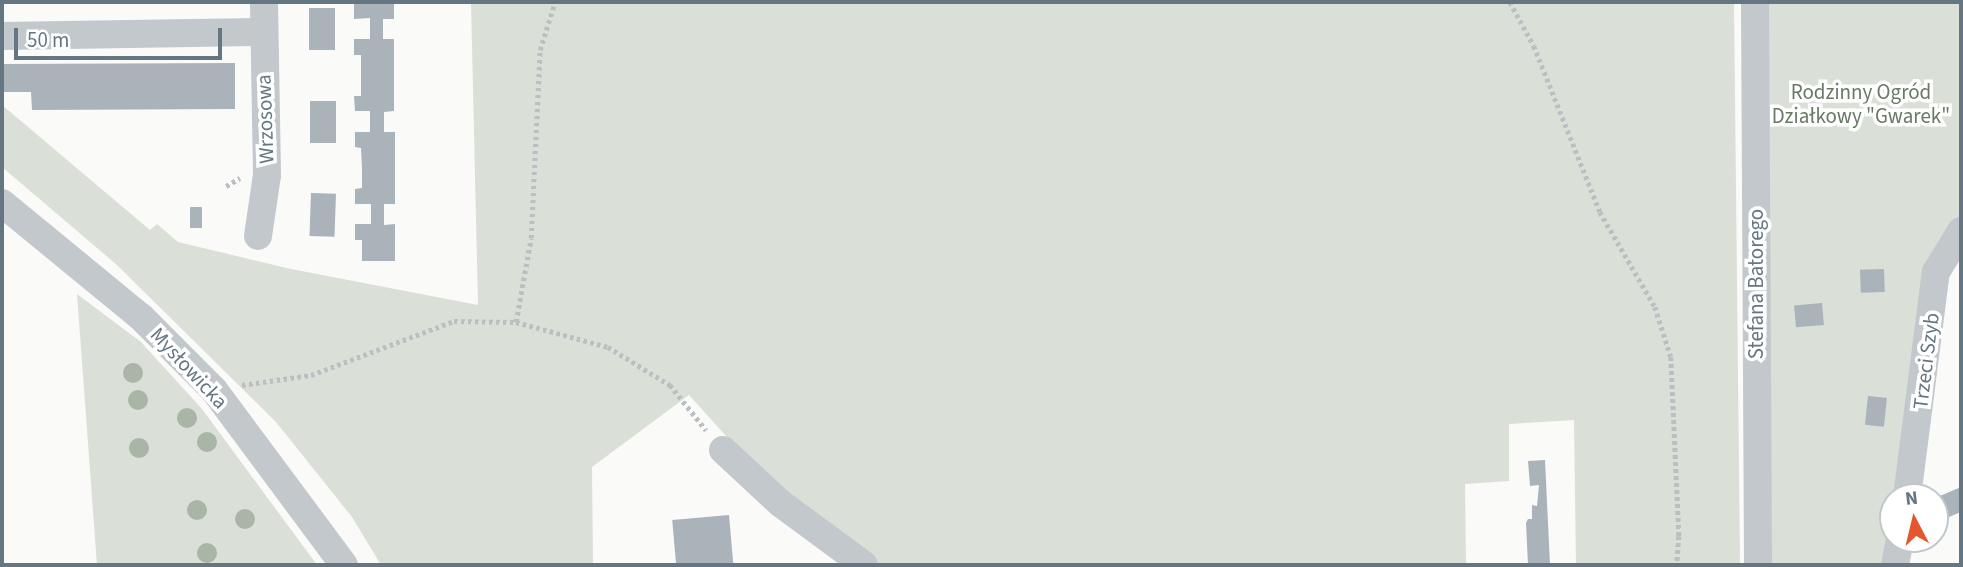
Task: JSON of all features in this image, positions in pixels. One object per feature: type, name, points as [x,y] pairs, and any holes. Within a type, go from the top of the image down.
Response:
[{"type":"street","name":"Wrzosowa","points":[[258,236],[267,176],[264,2]]},
{"type":"street","name":"Stefana Batorego","points":[[1755,2],[1758,565]]},
{"type":"street","points":[[2,36],[264,32]]},
{"type":"street","name":"Mysłowicka","points":[[2,204],[141,317],[214,390],[344,565]]},
{"type":"street","name":"Trzeci Szyb","points":[[1909,483],[1936,272],[1961,231]]},
{"type":"street","points":[[723,450],[779,503],[864,565]]},
{"type":"path","points":[[516,323],[531,239],[540,50],[555,2]]},
{"type":"path","points":[[1510,2],[1534,46],[1600,212],[1655,307],[1671,357],[1679,536],[1677,565]]},
{"type":"path","points":[[226,186],[243,176]]},
{"type":"path","points":[[214,390],[311,375],[454,321],[516,323],[608,347],[670,385],[723,450]]},
{"type":"green space","points":[[471,2],[1734,2],[1740,565],[1576,565],[1574,420],[1509,424],[1509,481],[1465,484],[1466,565],[879,565],[783,499],[689,395],[592,467],[593,565],[381,565],[352,517],[276,422],[117,265],[2,167],[2,105],[150,230],[157,224],[178,242],[291,269],[478,305]]},
{"type":"green space","name":"Rodzinny Ogród Działkowy \"Gwarek\"","points":[[1758,2],[1961,2],[1961,231],[1936,272],[1909,483],[1879,483],[1879,553],[1895,553],[1896,565],[1770,565]]},
{"type":"green space","points":[[77,294],[141,342],[202,409],[317,565],[97,565]]},
{"type":"building","points":[[394,2],[394,19],[383,19],[383,39],[394,39],[394,111],[384,112],[384,132],[395,132],[395,204],[384,204],[384,225],[395,224],[395,261],[362,261],[362,240],[355,240],[355,224],[371,224],[371,204],[355,204],[355,189],[362,188],[362,168],[361,148],[355,147],[355,132],[370,132],[370,111],[355,111],[354,96],[361,96],[361,55],[354,55],[354,39],[370,39],[370,18],[354,19],[354,3]]},
{"type":"building","points":[[309,8],[335,8],[335,50],[309,50]]},
{"type":"building","points":[[235,63],[235,109],[32,110],[31,92],[2,92],[2,64]]},
{"type":"building","points":[[310,101],[336,101],[336,143],[310,143]]},
{"type":"building","points":[[311,193],[336,194],[334,237],[309,236]]},
{"type":"building","points":[[190,207],[202,207],[202,228],[190,228]]},
{"type":"building","points":[[1884,269],[1885,292],[1861,293],[1860,270]]},
{"type":"building","points":[[1822,303],[1824,325],[1796,327],[1794,305]]},
{"type":"building","points":[[1868,396],[1887,398],[1884,427],[1865,425]]},
{"type":"building","points":[[1545,460],[1550,565],[1528,565],[1526,523],[1528,519],[1532,519],[1532,505],[1537,506],[1539,485],[1530,486],[1528,461]]},
{"type":"building","points":[[1961,487],[1961,512],[1949,517],[1949,492]]},
{"type":"building","points":[[729,515],[733,565],[676,565],[672,520]]}]
